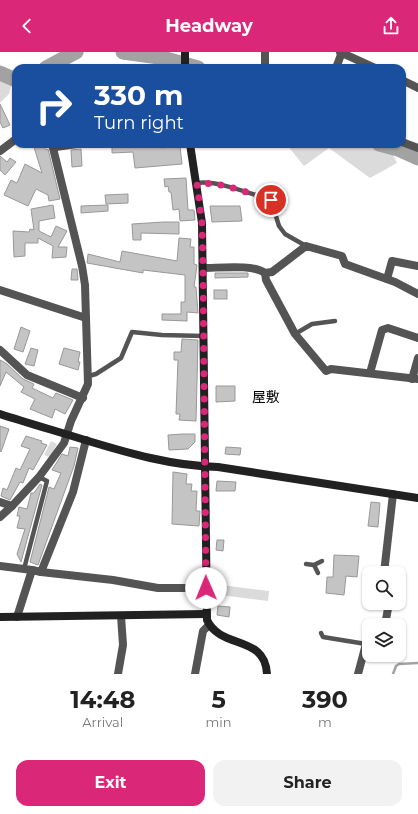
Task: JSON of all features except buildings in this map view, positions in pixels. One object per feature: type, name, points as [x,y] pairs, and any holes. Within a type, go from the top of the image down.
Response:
[{"type":"street","points":[[265,52],[265,64]]},
{"type":"street","points":[[337,64],[341,52],[366,64]]},
{"type":"street","points":[[185,53],[185,64]]},
{"type":"street","points":[[406,82],[418,88]]},
{"type":"street","points":[[0,151],[12,142]]},
{"type":"street","points":[[406,144],[418,148]]},
{"type":"street","points":[[0,517],[39,477],[64,443],[71,421],[83,398],[88,384],[89,376],[85,285],[82,266],[53,148]]},
{"type":"street","points":[[191,148],[202,223],[206,614],[209,625],[214,631],[224,637],[257,650],[264,658],[267,674]]},
{"type":"street","points":[[203,268],[250,268],[261,269],[266,273],[272,272],[306,246],[342,256],[345,264],[387,279],[418,294]]},
{"type":"street","points":[[387,279],[392,261],[418,266]]},
{"type":"street","points":[[266,273],[266,280],[295,334],[326,371],[332,369],[415,379],[418,358]]},
{"type":"street","points":[[0,290],[86,318]]},
{"type":"street","points":[[370,373],[382,330],[388,328],[418,338]]},
{"type":"street","points":[[0,350],[27,375],[83,398]]},
{"type":"street","points":[[0,414],[126,453],[418,498]]},
{"type":"street","points":[[42,572],[72,492],[86,440]]},
{"type":"street","points":[[385,566],[392,494]]},
{"type":"street","points":[[0,502],[12,506]]},
{"type":"street","points":[[0,566],[113,580],[158,588],[206,588]]},
{"type":"street","points":[[17,617],[28,570]]},
{"type":"street","points":[[0,617],[206,614]]},
{"type":"street","points":[[118,674],[123,645],[121,616]]},
{"type":"street","points":[[195,674],[203,631],[209,625]]},
{"type":"street","points":[[358,674],[362,662]]},
{"type":"lane","points":[[197,184],[203,182],[271,200],[279,226],[285,234],[306,246]]},
{"type":"lane","points":[[295,334],[312,324],[335,321]]},
{"type":"lane","points":[[89,376],[96,374],[121,358],[132,332],[162,335],[204,336]]},
{"type":"lane","points":[[28,570],[47,481],[39,477]]},
{"type":"lane","points":[[306,564],[314,565],[322,561]]},
{"type":"lane","points":[[314,565],[318,573]]},
{"type":"lane","points":[[321,632],[323,637],[362,642]]},
{"type":"shaded area","points":[[0,79],[11,85],[9,94],[0,103]]},
{"type":"shaded area","points":[[289,148],[329,148],[304,166]]},
{"type":"shaded area","points":[[329,148],[372,148],[392,153],[397,163],[370,178]]},
{"type":"shaded area","points":[[51,441],[57,444],[50,457],[44,455]]},
{"type":"shaded area","points":[[221,585],[269,591],[268,601],[220,595]]},
{"type":"waterway","points":[[54,64],[76,52]]},
{"type":"waterway","points":[[123,52],[159,57],[184,64]]},
{"type":"waterway","points":[[0,73],[12,78]]},
{"type":"waterway","points":[[394,148],[418,158]]},
{"type":"waterway","points":[[393,674],[396,666],[399,664],[418,663]]},
{"type":"district","name":"屋敷","points":[[266,397]]},
{"type":"route","points":[[206,588],[202,223],[197,184],[203,182],[271,200]]}]
